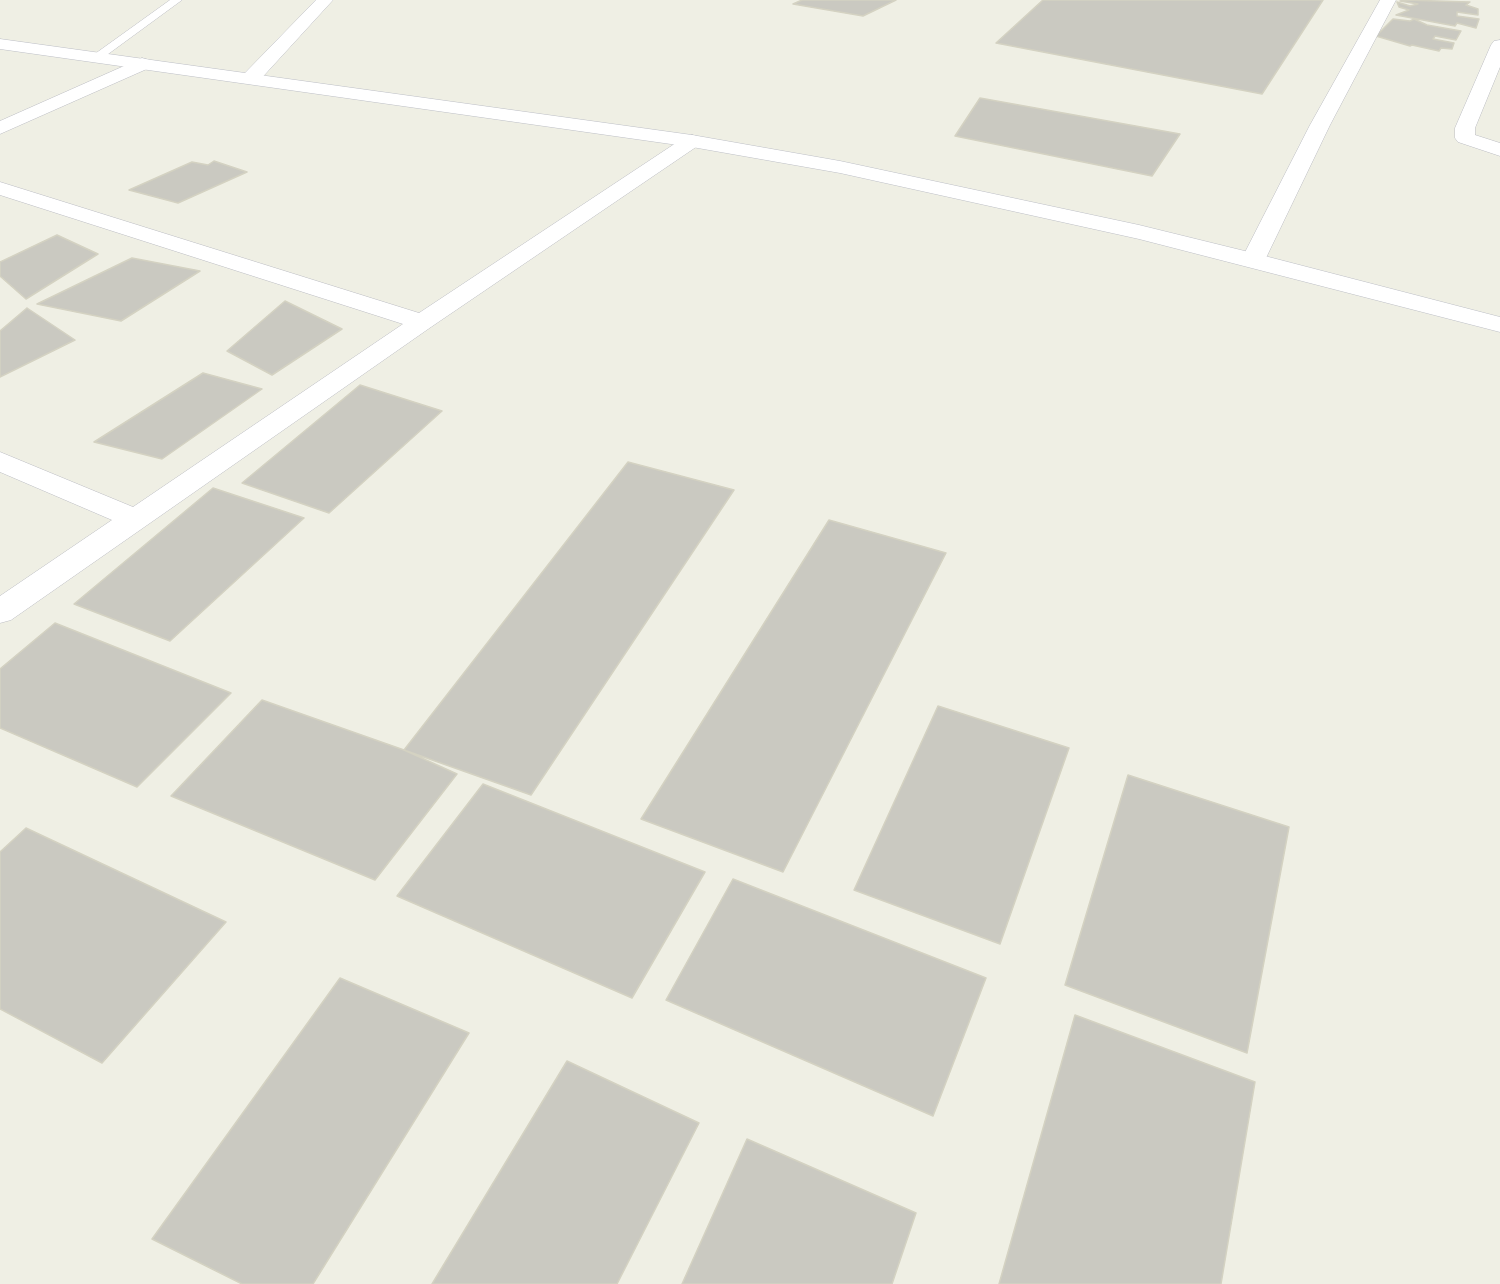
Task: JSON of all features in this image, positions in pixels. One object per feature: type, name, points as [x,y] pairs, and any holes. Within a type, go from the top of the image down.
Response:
[{"type":"street","points":[[251,78],[325,0]]},
{"type":"street","points":[[1253,260],[1320,125],[1388,0]]},
{"type":"street","points":[[0,44],[692,141],[906,181],[1253,260],[1500,325]]},
{"type":"street","points":[[1500,45],[1465,128],[1464,138],[1500,150]]},
{"type":"street","points":[[0,128],[142,64]]},
{"type":"street","points":[[0,612],[422,322],[692,141]]},
{"type":"street","points":[[0,188],[422,322]]},
{"type":"street","points":[[0,460],[135,519]]},
{"type":"lane","points":[[96,57],[177,0]]},
{"type":"building","points":[[802,0],[896,0],[863,16],[793,4]]},
{"type":"building","points":[[1043,0],[1323,0],[1262,94],[996,43]]},
{"type":"building","points":[[1400,1],[1470,2],[1466,5],[1478,9],[1478,15],[1457,12],[1457,16],[1479,19],[1476,28],[1457,23],[1455,26],[1396,15],[1409,10],[1399,7],[1397,2],[1410,6],[1418,4]]},
{"type":"building","points":[[1393,19],[1410,21],[1414,19],[1427,25],[1461,31],[1456,40],[1435,36],[1433,39],[1454,43],[1452,49],[1441,48],[1439,51],[1410,46],[1376,36]]},
{"type":"building","points":[[980,98],[1180,134],[1152,176],[955,136]]},
{"type":"building","points":[[214,161],[247,172],[178,203],[129,190],[192,162],[208,165]]},
{"type":"building","points":[[57,235],[98,254],[26,299],[0,276],[0,262]]},
{"type":"building","points":[[132,258],[200,271],[121,321],[37,304]]},
{"type":"building","points":[[285,301],[342,329],[272,375],[227,351]]},
{"type":"building","points":[[27,308],[75,340],[0,377],[0,331]]},
{"type":"building","points":[[203,373],[262,389],[162,459],[94,442]]},
{"type":"building","points":[[360,385],[442,411],[329,513],[242,483]]},
{"type":"building","points":[[628,462],[734,490],[531,795],[404,750]]},
{"type":"building","points":[[213,488],[304,518],[170,641],[74,604]]},
{"type":"building","points":[[829,520],[946,553],[783,872],[641,819]]},
{"type":"building","points":[[55,623],[231,693],[137,787],[0,728],[0,669]]},
{"type":"building","points":[[262,700],[404,750],[457,774],[375,880],[171,796]]},
{"type":"building","points":[[938,706],[1069,748],[1000,944],[854,890]]},
{"type":"building","points":[[1128,775],[1289,827],[1247,1053],[1065,985]]},
{"type":"building","points":[[483,784],[705,872],[632,998],[397,896]]},
{"type":"building","points":[[26,828],[226,922],[102,1063],[0,1009],[0,852]]},
{"type":"building","points":[[733,879],[986,978],[933,1116],[666,1000]]},
{"type":"building","points":[[340,978],[469,1033],[313,1284],[242,1284],[152,1239]]},
{"type":"building","points":[[1075,1015],[1255,1082],[1221,1284],[999,1284]]},
{"type":"building","points":[[567,1061],[699,1123],[617,1284],[432,1284]]},
{"type":"building","points":[[747,1139],[916,1213],[892,1284],[682,1284]]}]
